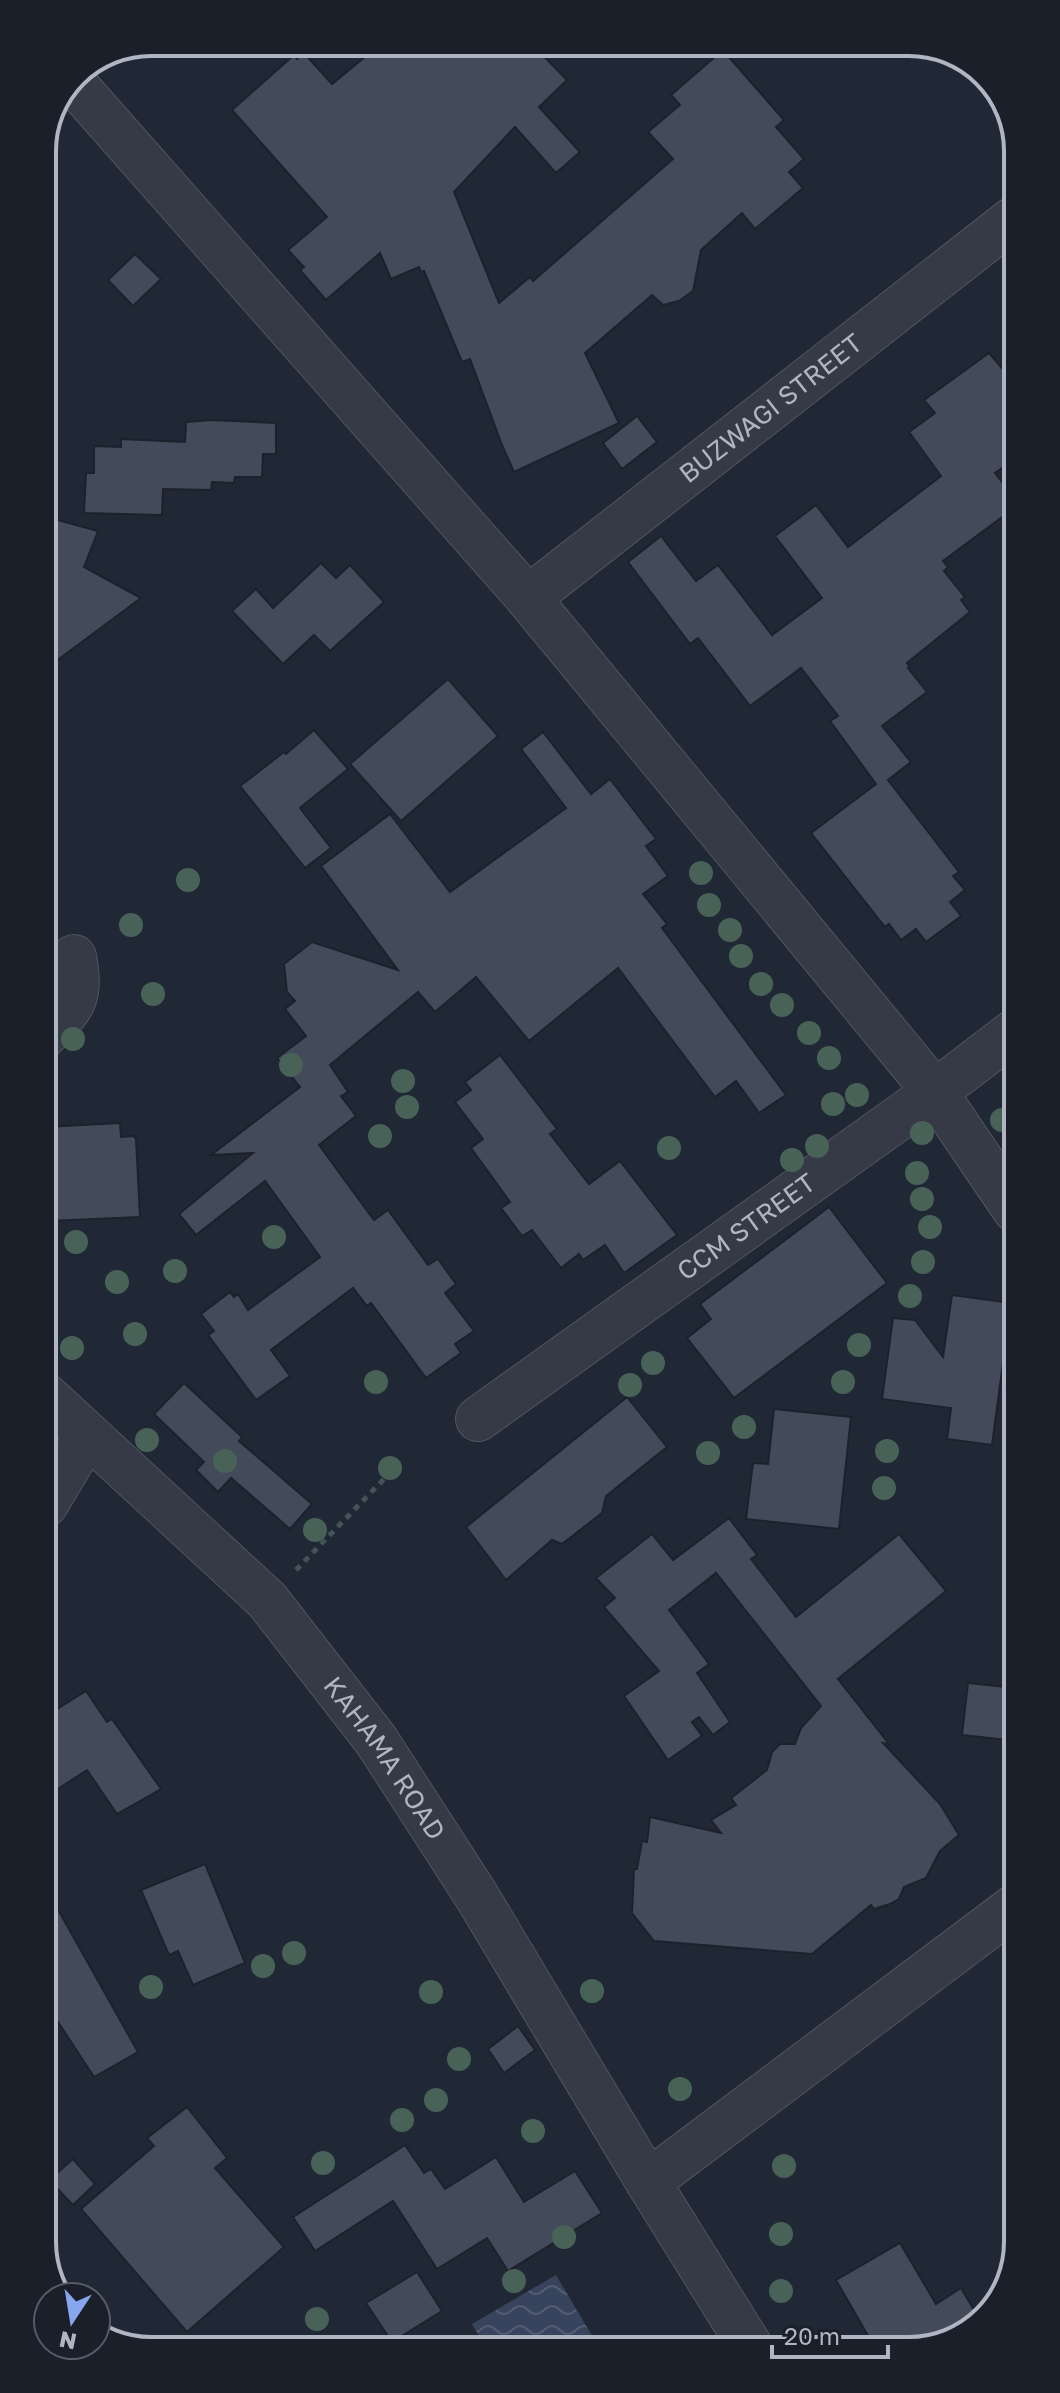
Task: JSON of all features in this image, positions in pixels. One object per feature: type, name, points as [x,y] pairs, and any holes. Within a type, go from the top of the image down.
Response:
[{"type":"street","points":[[84,85],[528,598],[935,1092],[1004,1194]]},
{"type":"street","name":"BUZWAGI STREET","points":[[528,598],[1004,226]]},
{"type":"street","points":[[56,1024],[70,1010],[75,999],[74,957]]},
{"type":"street","name":"CCM STREET","points":[[478,1419],[1004,1039]]},
{"type":"street","name":"KAHAMA ROAD","points":[[56,1406],[267,1600],[376,1740],[476,1895],[744,2337]]},
{"type":"street","points":[[56,1487],[87,1435]]},
{"type":"street","points":[[648,2182],[1004,1915]]},
{"type":"path","points":[[267,1600],[384,1479]]},
{"type":"water","points":[[556,2275],[593,2337],[480,2337],[472,2324]]},
{"type":"building","points":[[293,56],[297,59],[307,56],[332,84],[366,56],[544,56],[567,80],[539,107],[580,152],[556,173],[515,127],[454,192],[499,303],[530,277],[533,281],[673,159],[648,132],[680,105],[671,95],[716,56],[728,56],[784,120],[776,127],[804,159],[789,172],[803,188],[755,229],[742,213],[701,250],[693,291],[679,301],[663,305],[652,295],[585,353],[619,423],[514,472],[470,359],[462,362],[424,271],[421,272],[419,267],[391,279],[380,253],[326,300],[300,270],[304,267],[288,250],[327,217],[232,110]]},
{"type":"building","points":[[135,254],[161,279],[133,306],[108,280]]},
{"type":"building","points":[[989,353],[1004,370],[1004,466],[995,473],[1004,484],[1004,516],[943,561],[948,567],[944,571],[965,597],[961,600],[970,612],[907,663],[927,692],[882,726],[911,762],[888,780],[959,872],[953,876],[965,890],[950,902],[961,916],[926,942],[916,929],[901,940],[889,924],[885,927],[811,833],[876,784],[830,721],[838,716],[801,668],[750,706],[698,638],[690,644],[628,562],[661,536],[696,581],[718,565],[772,635],[822,598],[775,536],[816,505],[848,547],[941,476],[909,432],[935,413],[924,400]]},
{"type":"building","points":[[637,416],[657,442],[622,469],[603,443]]},
{"type":"building","points":[[186,422],[276,423],[276,454],[263,454],[262,477],[235,477],[234,483],[212,482],[211,490],[163,489],[162,515],[84,513],[86,473],[94,473],[94,446],[121,447],[121,439],[185,442]]},
{"type":"building","points":[[56,520],[98,531],[84,567],[141,598],[56,661]]},
{"type":"building","points":[[321,563],[336,578],[350,565],[384,602],[330,651],[314,635],[283,664],[232,611],[256,589],[273,608]]},
{"type":"building","points":[[448,679],[498,736],[401,821],[350,764]]},
{"type":"building","points":[[314,730],[348,769],[300,808],[331,848],[305,868],[240,786]]},
{"type":"building","points":[[543,732],[591,794],[610,779],[656,839],[646,846],[668,876],[643,894],[667,924],[662,928],[786,1095],[759,1113],[736,1081],[715,1097],[618,968],[529,1041],[476,977],[435,1012],[418,992],[330,1065],[348,1092],[341,1096],[356,1116],[319,1145],[374,1220],[388,1210],[428,1265],[438,1259],[456,1284],[445,1293],[474,1331],[455,1344],[461,1353],[426,1378],[371,1303],[367,1306],[353,1288],[271,1350],[290,1376],[256,1400],[208,1335],[214,1331],[201,1314],[230,1292],[234,1297],[238,1294],[248,1310],[320,1257],[265,1181],[196,1235],[179,1214],[253,1153],[211,1155],[300,1087],[277,1058],[306,1036],[285,1009],[295,1001],[287,992],[284,964],[312,942],[398,970],[321,866],[390,814],[450,892],[566,808],[521,749]]},
{"type":"building","points":[[500,1055],[557,1129],[550,1134],[589,1184],[620,1161],[677,1235],[624,1273],[605,1245],[583,1260],[579,1254],[561,1268],[532,1230],[522,1236],[501,1208],[510,1202],[471,1148],[483,1139],[455,1102],[471,1090],[465,1082]]},
{"type":"building","points":[[120,1123],[121,1137],[134,1136],[140,1217],[56,1221],[56,1126]]},
{"type":"building","points":[[829,1207],[887,1283],[734,1398],[687,1338],[711,1319],[700,1304]]},
{"type":"building","points":[[952,1295],[1004,1302],[1004,1355],[992,1445],[947,1439],[951,1408],[882,1399],[893,1318],[915,1320],[943,1357]]},
{"type":"building","points":[[184,1383],[242,1437],[239,1441],[312,1504],[290,1529],[231,1478],[218,1492],[196,1470],[204,1462],[154,1414]]},
{"type":"building","points":[[627,1397],[667,1447],[606,1496],[602,1513],[562,1544],[552,1540],[506,1580],[466,1527]]},
{"type":"building","points":[[774,1409],[851,1417],[839,1529],[746,1519],[753,1463],[768,1464]]},
{"type":"building","points":[[729,1518],[757,1555],[751,1559],[796,1617],[899,1534],[946,1591],[838,1679],[889,1744],[883,1743],[940,1804],[959,1835],[940,1851],[926,1878],[904,1887],[899,1899],[890,1904],[874,1909],[871,1905],[812,1954],[654,1941],[632,1913],[634,1869],[637,1869],[642,1841],[647,1842],[650,1817],[721,1833],[711,1820],[736,1805],[731,1798],[767,1770],[772,1752],[780,1744],[795,1744],[801,1728],[821,1706],[716,1573],[669,1610],[709,1664],[697,1673],[730,1722],[713,1735],[699,1717],[692,1722],[702,1736],[668,1760],[624,1696],[659,1671],[604,1607],[615,1598],[596,1578],[652,1534],[673,1560]]},
{"type":"building","points":[[968,1683],[1004,1687],[1004,1740],[962,1735]]},
{"type":"building","points":[[86,1691],[107,1722],[112,1719],[161,1789],[117,1814],[87,1770],[56,1790],[56,1710]]},
{"type":"building","points":[[205,1864],[245,1963],[193,1985],[178,1951],[169,1955],[141,1890]]},
{"type":"building","points":[[56,1906],[138,2052],[94,2077],[56,2019]]},
{"type":"building","points":[[518,2026],[535,2050],[504,2073],[488,2049]]},
{"type":"building","points":[[187,2107],[227,2158],[215,2168],[284,2247],[187,2332],[81,2209],[154,2146],[147,2138]]},
{"type":"building","points":[[405,2145],[424,2173],[431,2169],[445,2189],[496,2157],[524,2202],[575,2171],[602,2213],[508,2271],[487,2238],[437,2269],[393,2201],[315,2251],[293,2217]]},
{"type":"building","points":[[73,2159],[95,2184],[73,2205],[56,2187],[56,2174]]},
{"type":"building","points":[[900,2243],[936,2304],[961,2288],[974,2310],[940,2332],[909,2337],[869,2337],[836,2280]]},
{"type":"building","points":[[417,2272],[442,2311],[400,2337],[389,2337],[366,2303]]}]
